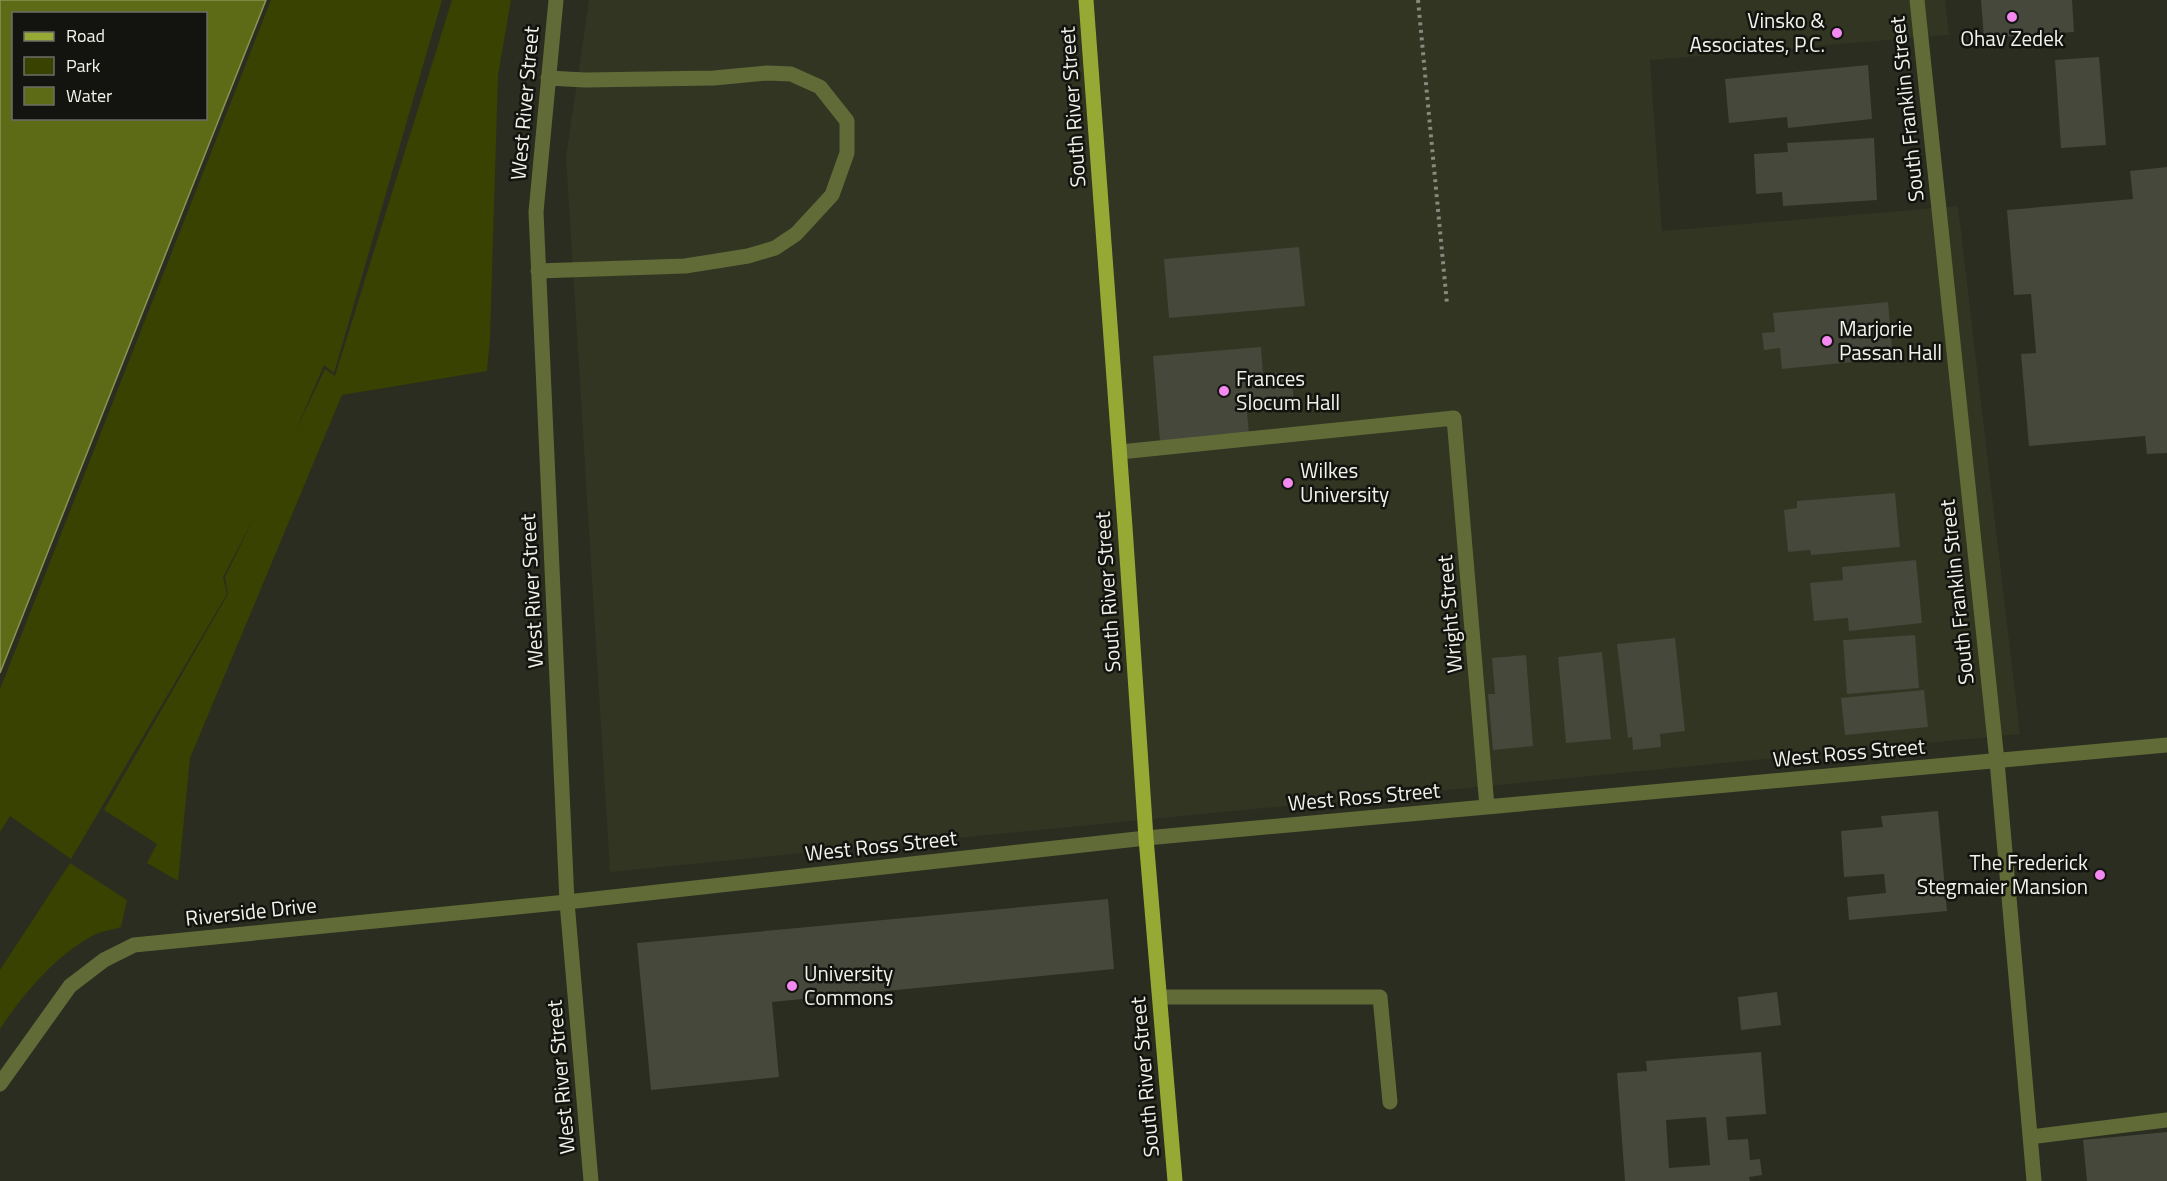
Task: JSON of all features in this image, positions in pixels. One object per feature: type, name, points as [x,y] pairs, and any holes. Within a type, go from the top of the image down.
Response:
[{"type":"main road","name":"South River Street","points":[[1086,0],[1146,838],[1175,1181]]},
{"type":"street","name":"West River Street","points":[[555,0],[536,212],[567,902],[591,1181]]},
{"type":"street","name":"South Franklin Street","points":[[1917,0],[1954,372],[1997,761],[2034,1181]]},
{"type":"street","points":[[538,271],[685,266],[748,256],[774,248],[796,234],[832,195],[847,153],[847,121],[820,87],[791,74],[766,73],[714,78],[585,80],[548,78]]},
{"type":"street","name":"Wright Street","points":[[1120,452],[1454,418],[1487,807]]},
{"type":"street","name":"West Ross Street","points":[[567,902],[1146,838],[2167,745]]},
{"type":"street","name":"Riverside Drive","points":[[0,1084],[70,986],[104,960],[134,945],[567,902]]},
{"type":"street","points":[[1160,997],[1380,996],[1390,1102]]},
{"type":"street","points":[[2030,1137],[2167,1120]]},
{"type":"path","points":[[1418,0],[1447,304]]},
{"type":"shaded area","name":"Wilkes University","points":[[589,0],[1945,0],[1949,35],[1650,60],[1662,231],[1958,206],[2020,734],[610,872],[566,157]]},
{"type":"green space","points":[[271,0],[442,0],[334,373],[324,365],[296,430],[325,369],[335,376],[452,0],[511,0],[498,75],[490,339],[487,371],[342,395],[190,758],[178,881],[147,863],[157,844],[104,810],[228,594],[225,577],[254,518],[223,577],[227,594],[71,859],[10,816],[0,832],[0,689]]},
{"type":"green space","points":[[70,863],[127,900],[121,927],[100,932],[67,953],[30,989],[0,1029],[0,970]]},
{"type":"water","points":[[0,0],[266,0],[0,673]]},
{"type":"building","points":[[1981,0],[2072,0],[2074,32],[1984,38]]},
{"type":"building","points":[[2099,57],[2106,145],[2061,148],[2055,60]]},
{"type":"building","points":[[1868,65],[1872,119],[1788,128],[1787,117],[1729,123],[1725,79]]},
{"type":"building","points":[[1874,138],[1877,200],[1783,206],[1782,192],[1756,194],[1754,154],[1788,152],[1787,143]]},
{"type":"building","points":[[2167,167],[2167,453],[2147,454],[2145,436],[2029,446],[2021,354],[2036,353],[2031,294],[2014,295],[2007,210],[2133,199],[2130,171]]},
{"type":"building","points":[[1299,247],[1305,306],[1169,318],[1164,259]]},
{"type":"building","name":"Marjorie Passan Hall","points":[[1888,302],[1893,358],[1782,369],[1780,348],[1764,350],[1762,333],[1775,332],[1773,313]]},
{"type":"building","name":"Frances Slocum Hall","points":[[1261,347],[1263,374],[1292,372],[1294,408],[1247,411],[1249,435],[1160,442],[1153,356]]},
{"type":"building","points":[[1895,493],[1900,547],[1811,555],[1810,550],[1788,552],[1784,510],[1797,508],[1797,501]]},
{"type":"building","points":[[1916,560],[1922,623],[1849,631],[1848,618],[1814,621],[1810,583],[1843,580],[1842,567]]},
{"type":"building","points":[[1915,635],[1919,688],[1847,694],[1843,640]]},
{"type":"building","points":[[1675,638],[1685,731],[1660,734],[1661,747],[1633,750],[1632,737],[1628,738],[1617,644]]},
{"type":"building","points":[[1602,652],[1611,739],[1566,743],[1558,657]]},
{"type":"building","points":[[1526,655],[1533,746],[1493,750],[1488,694],[1495,694],[1492,658]]},
{"type":"building","points":[[1924,690],[1928,727],[1845,735],[1841,698]]},
{"type":"building","points":[[1938,811],[1947,911],[1849,920],[1847,897],[1886,893],[1884,874],[1844,877],[1841,831],[1883,827],[1881,816]]},
{"type":"building","name":"University Commons","points":[[1108,899],[1114,969],[772,1002],[779,1077],[651,1090],[637,943]]},
{"type":"building","points":[[1777,992],[1781,1025],[1741,1030],[1738,997]]},
{"type":"building","points":[[1761,1052],[1766,1114],[1726,1117],[1728,1140],[1748,1139],[1750,1160],[1760,1159],[1762,1175],[1749,1177],[1750,1181],[1625,1181],[1617,1073],[1647,1071],[1646,1061]],"holes":[[[1706,1117],[1710,1165],[1669,1168],[1666,1120]]]},
{"type":"building","points":[[2167,1132],[2167,1181],[2087,1181],[2083,1140]]},
{"type":"place","name":"Ohav Zedek","points":[[2012,17]]},
{"type":"place","name":"Vinsko & Associates, P.C.","points":[[1837,33]]},
{"type":"place","name":"Marjorie Passan Hall","points":[[1827,341]]},
{"type":"place","name":"Frances Slocum Hall","points":[[1224,391]]},
{"type":"place","name":"Wilkes University","points":[[1288,483]]},
{"type":"place","name":"The Frederick Stegmaier Mansion","points":[[2100,875]]},
{"type":"place","name":"University Commons","points":[[792,986]]}]
